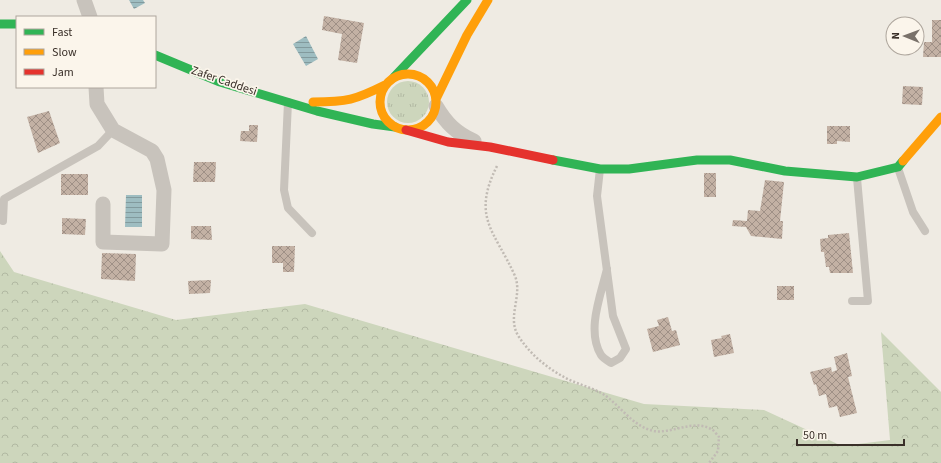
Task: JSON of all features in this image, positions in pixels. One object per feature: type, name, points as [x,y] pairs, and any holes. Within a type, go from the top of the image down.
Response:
[{"type":"street","points":[[84,0],[90,16]]},
{"type":"street","name":"Zafer Caddesi","points":[[292,102],[347,100],[359,98],[385,85],[467,0]]},
{"type":"street","points":[[436,102],[476,16],[488,0]]},
{"type":"street","points":[[0,24],[16,24]]},
{"type":"street","name":"Zafer Caddesi","points":[[156,55],[220,82],[345,118],[395,127],[448,142],[490,147],[600,168],[629,169],[697,160],[730,160],[785,171],[857,178]]},
{"type":"street","points":[[394,77],[404,74],[419,76],[428,82],[435,92],[436,102],[434,113],[427,123],[418,128],[406,130]]},
{"type":"street","points":[[385,85],[380,99],[380,107],[385,118],[395,127]]},
{"type":"street","points":[[96,88],[97,104],[113,130],[152,151],[157,159],[164,190],[162,244],[103,242],[103,204]]},
{"type":"street","points":[[436,102],[444,120],[454,130],[462,136],[490,147]]},
{"type":"street","points":[[857,178],[898,167],[941,117]]},
{"type":"lane","points":[[292,102],[284,190],[288,208],[312,233]]},
{"type":"lane","points":[[3,221],[4,199],[98,146],[113,130]]},
{"type":"lane","points":[[898,167],[913,212],[925,231]]},
{"type":"lane","points":[[600,168],[597,196],[607,270],[613,316],[626,349],[620,358],[611,363],[602,356],[594,334],[597,309],[607,270]]},
{"type":"lane","points":[[852,301],[868,300],[857,178]]},
{"type":"path","points":[[505,150],[488,184],[486,219],[515,277],[519,292],[514,323],[518,337],[538,360],[563,377],[602,394],[641,427],[655,431],[696,425],[711,429],[719,438],[718,451],[708,463]]},
{"type":"green space","points":[[404,81],[412,81],[420,84],[426,90],[429,102],[426,114],[420,120],[412,123],[404,123],[396,120],[390,114],[387,106],[387,98],[390,90],[396,84]]},
{"type":"green space","points":[[0,251],[14,272],[176,320],[305,304],[644,404],[764,410],[842,446],[890,440],[881,332],[941,392],[941,463],[0,463]]},
{"type":"water","points":[[129,0],[143,0],[145,3],[134,9]]},
{"type":"water","points":[[306,36],[318,59],[306,66],[293,44]]},
{"type":"water","points":[[126,195],[142,195],[142,227],[125,227]]},
{"type":"building","points":[[324,16],[364,23],[357,63],[338,60],[342,34],[322,30]]},
{"type":"building","points":[[932,20],[941,20],[941,57],[923,57],[925,56],[925,42],[932,42]]},
{"type":"building","points":[[903,86],[923,87],[922,105],[902,104]]},
{"type":"building","points":[[49,111],[60,143],[38,153],[27,117]]},
{"type":"building","points":[[249,125],[258,125],[257,142],[240,141],[241,131],[249,131]]},
{"type":"building","points":[[827,126],[850,126],[850,142],[837,141],[837,144],[827,144]]},
{"type":"building","points":[[194,162],[216,162],[215,182],[193,182]]},
{"type":"building","points":[[704,173],[716,173],[716,197],[704,197]]},
{"type":"building","points":[[61,174],[88,174],[88,195],[61,195]]},
{"type":"building","points":[[765,180],[784,182],[780,221],[783,221],[782,239],[751,236],[746,227],[732,226],[733,220],[747,221],[748,210],[760,211]]},
{"type":"building","points":[[62,218],[86,219],[85,235],[62,234]]},
{"type":"building","points":[[191,226],[211,226],[212,240],[191,239]]},
{"type":"building","points":[[849,233],[853,273],[830,273],[829,267],[826,267],[824,252],[821,252],[820,239],[828,238],[828,235]]},
{"type":"building","points":[[272,246],[295,246],[294,272],[283,272],[283,263],[272,263]]},
{"type":"building","points":[[102,253],[136,254],[135,281],[101,279]]},
{"type":"building","points":[[211,280],[210,293],[189,294],[188,281]]},
{"type":"building","points":[[777,286],[794,286],[794,300],[777,300]]},
{"type":"building","points":[[668,317],[672,331],[676,330],[680,345],[653,352],[647,329],[659,326],[657,320]]},
{"type":"building","points":[[730,334],[734,353],[714,357],[711,340],[722,338],[721,336]]},
{"type":"building","points":[[847,353],[852,376],[848,377],[857,413],[840,417],[837,406],[829,408],[826,394],[819,396],[816,384],[814,385],[810,372],[831,367],[832,372],[837,370],[834,357]]},
{"type":"traffic: fast","points":[[394,77],[467,0]]},
{"type":"traffic: fast","points":[[0,24],[16,24]]},
{"type":"traffic: fast","points":[[156,55],[220,82],[317,111],[373,124],[395,127]]},
{"type":"traffic: fast","points":[[553,160],[600,169],[629,169],[697,160],[730,160],[785,171],[857,177],[898,167],[903,161]]},
{"type":"traffic: slow","points":[[436,99],[467,35],[488,0]]},
{"type":"traffic: slow","points":[[408,74],[419,76],[428,82],[434,91],[436,102],[434,113],[428,122],[419,128],[408,130],[397,128],[388,122],[382,113],[380,102],[382,91],[388,82],[397,76],[408,74]]},
{"type":"traffic: slow","points":[[313,102],[343,101],[366,94],[385,85]]},
{"type":"traffic: slow","points":[[903,161],[941,117]]},
{"type":"traffic: jam","points":[[406,130],[448,142],[490,147],[553,160]]}]
